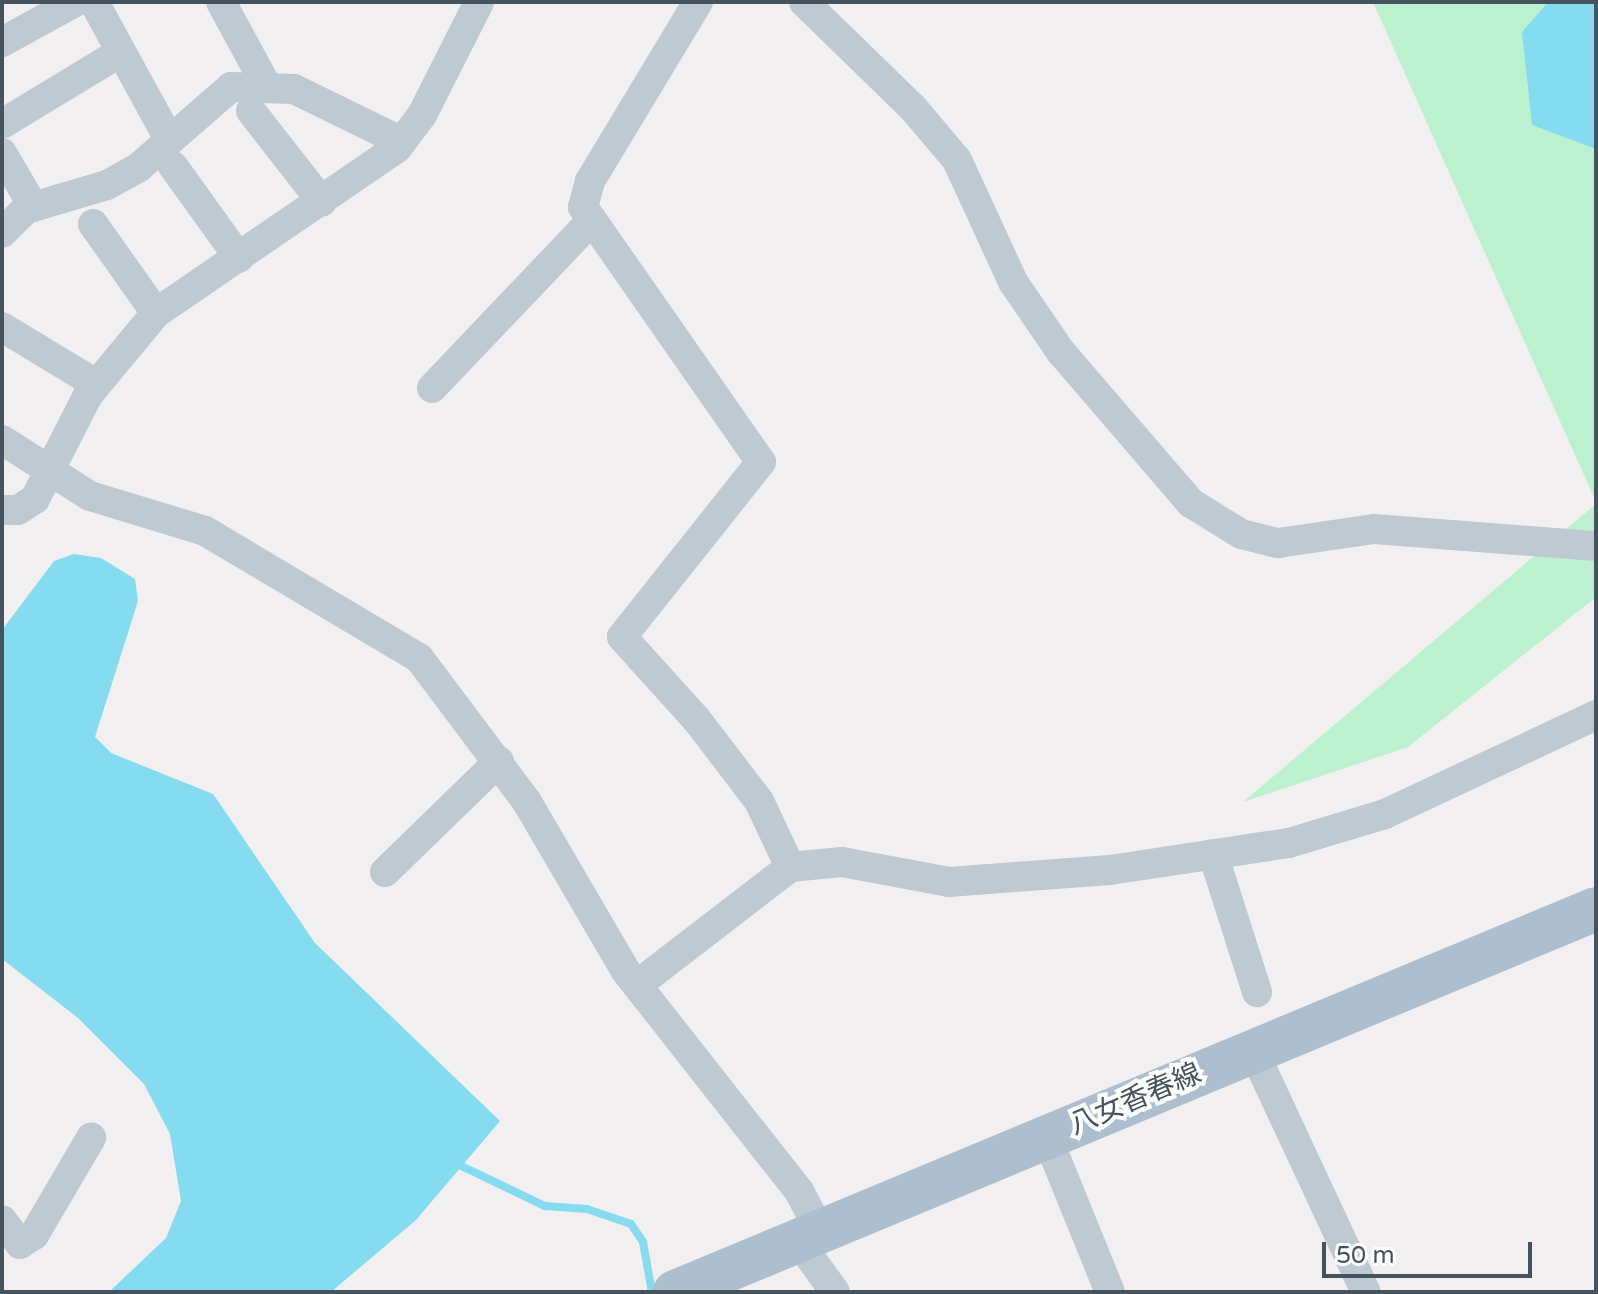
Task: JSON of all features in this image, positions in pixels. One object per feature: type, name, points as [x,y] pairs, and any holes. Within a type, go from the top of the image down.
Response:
[{"type":"main road","name":"八女香春線","points":[[686,1288],[1252,1048],[1596,909]]},
{"type":"street","points":[[2,42],[75,2]]},
{"type":"street","points":[[94,2],[171,153],[239,258]]},
{"type":"street","points":[[221,2],[259,98],[322,202]]},
{"type":"street","points":[[2,510],[18,510],[35,499],[53,471],[96,384],[156,313],[322,202],[402,142],[422,115],[479,2]]},
{"type":"street","points":[[698,2],[590,181],[583,207],[761,462],[622,637],[697,720],[759,801],[790,867]]},
{"type":"street","points":[[804,2],[913,108],[957,160],[1013,282],[1061,352],[1191,503],[1241,534],[1278,543],[1374,529],[1596,546]]},
{"type":"street","points":[[2,124],[121,52]]},
{"type":"street","points":[[2,233],[33,206],[107,185],[171,153],[231,87],[259,98],[294,89],[402,142]]},
{"type":"street","points":[[2,153],[33,206]]},
{"type":"street","points":[[432,388],[592,220]]},
{"type":"street","points":[[93,224],[156,313]]},
{"type":"street","points":[[2,327],[96,384]]},
{"type":"street","points":[[2,440],[90,496],[205,531],[419,658],[499,761],[637,985],[799,1191],[810,1237],[835,1292]]},
{"type":"street","points":[[637,985],[790,867],[842,862],[949,882],[1110,870],[1289,843],[1385,814],[1596,715]]},
{"type":"street","points":[[385,872],[499,761]]},
{"type":"street","points":[[1213,854],[1257,992]]},
{"type":"street","points":[[1252,1048],[1366,1292]]},
{"type":"street","points":[[1047,1137],[1110,1292]]},
{"type":"street","points":[[2,1220],[20,1244],[34,1235],[91,1138]]},
{"type":"green space","points":[[1373,2],[1596,2],[1596,502]]},
{"type":"green space","points":[[1596,504],[1596,597],[1408,747],[1243,802]]},
{"type":"water","points":[[1548,2],[1596,2],[1596,149],[1532,125],[1522,32]]},
{"type":"water","points":[[74,554],[101,558],[135,579],[138,601],[95,737],[111,753],[213,794],[315,943],[500,1121],[416,1220],[331,1292],[109,1292],[166,1238],[181,1201],[170,1134],[144,1084],[78,1018],[2,959],[2,630],[54,561]]},
{"type":"waterway","points":[[453,1162],[545,1206],[587,1209],[631,1224],[643,1242],[652,1292]]}]
